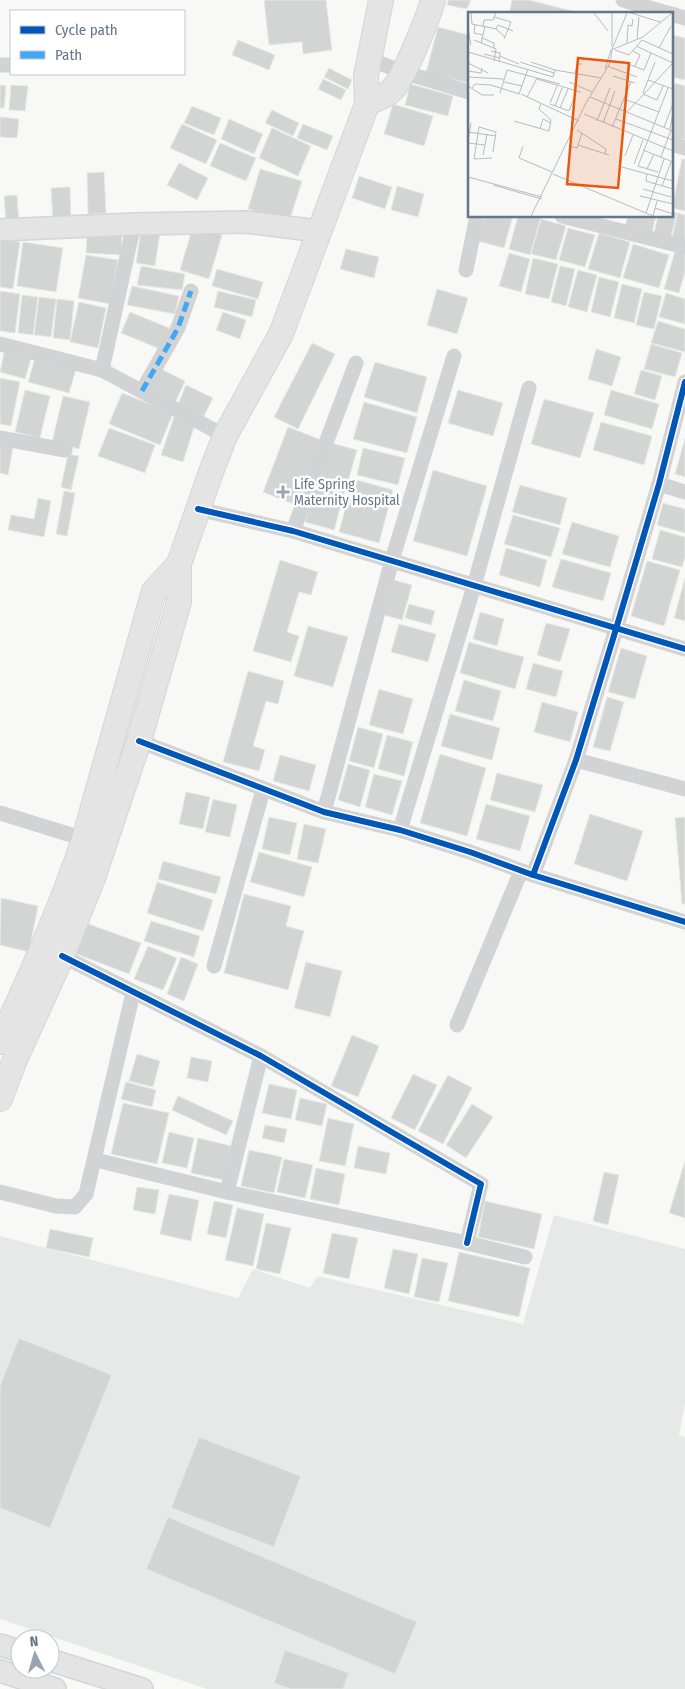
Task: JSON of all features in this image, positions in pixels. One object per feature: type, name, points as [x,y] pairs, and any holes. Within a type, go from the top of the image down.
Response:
[{"type":"main road","points":[[0,1099],[14,1062],[62,956],[93,878],[139,741],[179,602],[179,564],[198,509],[225,436],[280,334],[368,104],[366,76],[381,0]]},
{"type":"main road","points":[[368,104],[392,90],[428,19],[433,0]]},
{"type":"main road","points":[[0,1042],[61,904],[84,839],[154,591],[179,564]]},
{"type":"street","points":[[622,0],[663,12]]},
{"type":"street","points":[[672,15],[685,18]]},
{"type":"street","points":[[369,59],[402,72],[468,92]]},
{"type":"street","points":[[672,144],[685,148]]},
{"type":"street","points":[[466,270],[477,218]]},
{"type":"street","points":[[570,218],[685,247]]},
{"type":"street","points":[[0,230],[134,224],[246,222],[319,231]]},
{"type":"street","points":[[102,370],[134,224]]},
{"type":"street","points":[[142,391],[178,328],[190,291]]},
{"type":"street","points":[[0,344],[102,370],[225,436]]},
{"type":"street","points":[[324,812],[392,560],[454,356]]},
{"type":"street","points":[[293,531],[356,363]]},
{"type":"street","points":[[458,1025],[576,760],[659,484],[685,382]]},
{"type":"street","points":[[400,830],[474,586],[529,388]]},
{"type":"street","points":[[0,438],[65,450]]},
{"type":"street","points":[[659,484],[685,492]]},
{"type":"street","points":[[198,509],[293,531],[685,649]]},
{"type":"street","points":[[139,741],[324,812],[400,830],[527,873],[685,922]]},
{"type":"street","points":[[576,760],[685,789]]},
{"type":"street","points":[[214,966],[263,790]]},
{"type":"street","points":[[0,813],[84,839]]},
{"type":"street","points":[[62,956],[261,1056],[481,1184],[467,1243]]},
{"type":"street","points":[[0,1192],[56,1206],[75,1207],[86,1194],[96,1160],[133,993]]},
{"type":"street","points":[[227,1192],[261,1056]]},
{"type":"street","points":[[96,1160],[227,1192],[525,1257]]},
{"type":"street","points":[[60,1663],[142,1689]]},
{"type":"street","points":[[0,1671],[55,1689]]},
{"type":"shaded area","points":[[554,1215],[685,1249],[685,1403],[679,1435],[685,1437],[685,1689],[207,1689],[60,1639],[60,1629],[30,1629],[0,1619],[0,1236],[238,1298],[253,1269],[310,1288],[317,1276],[523,1324]]},
{"type":"building","points":[[264,0],[326,0],[332,50],[303,54],[302,42],[269,45]]},
{"type":"building","points":[[448,0],[471,0],[467,9],[447,5]]},
{"type":"building","points":[[512,0],[529,0],[576,12],[509,12]]},
{"type":"building","points":[[438,27],[468,35],[468,83],[426,73]]},
{"type":"building","points":[[672,35],[685,38],[685,80],[672,77]]},
{"type":"building","points":[[238,40],[275,55],[269,70],[232,55]]},
{"type":"building","points":[[329,68],[352,80],[348,89],[324,77]]},
{"type":"building","points":[[323,79],[346,90],[341,100],[318,89]]},
{"type":"building","points":[[675,83],[685,86],[685,140],[672,137],[672,94]]},
{"type":"building","points":[[410,84],[453,96],[448,116],[405,105]]},
{"type":"building","points":[[0,85],[6,86],[4,108],[0,108]]},
{"type":"building","points":[[11,85],[28,86],[25,111],[9,110]]},
{"type":"building","points":[[393,104],[433,116],[424,146],[384,134]]},
{"type":"building","points":[[192,106],[221,118],[214,135],[184,123]]},
{"type":"building","points":[[272,110],[299,123],[293,136],[265,123]]},
{"type":"building","points":[[0,117],[19,119],[17,138],[0,137]]},
{"type":"building","points":[[229,119],[263,134],[254,154],[221,139]]},
{"type":"building","points":[[182,124],[217,140],[206,164],[170,148]]},
{"type":"building","points":[[303,124],[333,136],[327,150],[297,138]]},
{"type":"building","points":[[272,128],[311,146],[298,176],[259,158]]},
{"type":"building","points":[[220,143],[256,158],[246,181],[210,166]]},
{"type":"building","points":[[682,159],[685,159],[685,211],[672,208]]},
{"type":"building","points":[[179,163],[208,178],[197,200],[167,185]]},
{"type":"building","points":[[260,169],[302,181],[289,222],[248,209]]},
{"type":"building","points":[[104,172],[106,213],[88,214],[87,173]]},
{"type":"building","points":[[359,176],[392,187],[385,209],[352,198]]},
{"type":"building","points":[[397,186],[424,194],[418,217],[391,210]]},
{"type":"building","points":[[70,187],[71,221],[53,222],[51,188]]},
{"type":"building","points":[[17,195],[19,223],[6,224],[4,196]]},
{"type":"building","points":[[672,211],[677,213],[671,237],[654,233],[658,218],[672,218]]},
{"type":"building","points":[[678,213],[685,215],[685,241],[672,238]]},
{"type":"building","points":[[484,218],[512,218],[504,248],[478,241]]},
{"type":"building","points":[[517,218],[541,218],[530,255],[509,249]]},
{"type":"building","points":[[627,218],[656,218],[652,232],[625,226]]},
{"type":"building","points":[[541,219],[566,226],[556,260],[531,254]]},
{"type":"building","points":[[193,226],[222,235],[209,279],[180,270]]},
{"type":"building","points":[[568,228],[595,235],[585,267],[559,260]]},
{"type":"building","points":[[141,230],[160,233],[155,266],[136,263]]},
{"type":"building","points":[[599,233],[630,242],[620,278],[588,269]]},
{"type":"building","points":[[87,234],[122,235],[121,255],[86,253]]},
{"type":"building","points":[[0,239],[20,242],[13,289],[0,287]]},
{"type":"building","points":[[23,242],[63,248],[56,292],[17,286]]},
{"type":"building","points":[[633,244],[669,255],[659,288],[623,278]]},
{"type":"building","points":[[346,249],[379,257],[374,278],[340,269]]},
{"type":"building","points":[[675,251],[685,253],[685,272],[679,293],[664,289]]},
{"type":"building","points":[[509,253],[530,259],[521,292],[499,286]]},
{"type":"building","points":[[86,255],[118,260],[110,304],[78,298]]},
{"type":"building","points":[[533,258],[558,264],[549,299],[525,294]]},
{"type":"building","points":[[141,266],[185,274],[182,290],[137,285]]},
{"type":"building","points":[[560,266],[575,269],[566,306],[551,302]]},
{"type":"building","points":[[217,269],[263,282],[258,299],[212,286]]},
{"type":"building","points":[[578,270],[597,275],[587,312],[568,307]]},
{"type":"building","points":[[599,277],[619,282],[610,317],[591,312]]},
{"type":"building","points":[[622,284],[642,289],[634,323],[614,318]]},
{"type":"building","points":[[132,286],[179,296],[175,314],[127,305]]},
{"type":"building","points":[[437,289],[468,298],[457,334],[427,325]]},
{"type":"building","points":[[0,291],[20,294],[15,333],[0,331]]},
{"type":"building","points":[[218,291],[256,300],[252,317],[214,307]]},
{"type":"building","points":[[644,292],[662,296],[654,329],[636,325]]},
{"type":"building","points":[[666,293],[685,299],[685,324],[659,317]]},
{"type":"building","points":[[22,295],[38,297],[33,335],[18,333]]},
{"type":"building","points":[[39,297],[56,299],[51,337],[34,335]]},
{"type":"building","points":[[57,299],[74,301],[70,340],[53,338]]},
{"type":"building","points":[[79,302],[106,308],[98,348],[70,342]]},
{"type":"building","points":[[130,312],[169,328],[160,349],[121,333]]},
{"type":"building","points":[[223,312],[246,320],[240,339],[216,330]]},
{"type":"building","points":[[658,321],[685,329],[685,352],[651,343]]},
{"type":"building","points":[[312,343],[335,354],[298,429],[274,417]]},
{"type":"building","points":[[651,344],[682,353],[675,377],[644,369]]},
{"type":"building","points":[[5,348],[32,355],[25,379],[0,372]]},
{"type":"building","points":[[596,349],[621,357],[612,386],[588,379]]},
{"type":"building","points":[[35,358],[76,369],[69,393],[28,382]]},
{"type":"building","points":[[375,362],[427,377],[417,413],[364,397]]},
{"type":"building","points":[[159,368],[185,381],[175,403],[148,391]]},
{"type":"building","points":[[641,370],[662,376],[655,400],[634,394]]},
{"type":"building","points":[[0,378],[20,382],[11,426],[0,424]]},
{"type":"building","points":[[186,385],[213,398],[204,416],[178,404]]},
{"type":"building","points":[[25,390],[50,396],[40,438],[15,432]]},
{"type":"building","points":[[458,390],[503,403],[493,436],[448,423]]},
{"type":"building","points":[[611,390],[659,404],[652,429],[604,415]]},
{"type":"building","points":[[122,393],[173,413],[160,445],[109,424]]},
{"type":"building","points":[[63,396],[90,402],[79,449],[52,442]]},
{"type":"building","points":[[544,399],[594,413],[580,458],[531,444]]},
{"type":"building","points":[[364,402],[417,417],[407,453],[353,439]]},
{"type":"building","points":[[174,417],[195,424],[183,462],[161,455]]},
{"type":"building","points":[[601,422],[652,436],[644,465],[593,450]]},
{"type":"building","points":[[288,427],[321,440],[296,505],[263,492]]},
{"type":"building","points":[[109,428],[155,445],[145,473],[98,456]]},
{"type":"building","points":[[685,438],[685,477],[675,474]]},
{"type":"building","points":[[328,442],[357,450],[334,530],[305,522]]},
{"type":"building","points":[[0,444],[13,447],[8,475],[0,473]]},
{"type":"building","points":[[363,448],[405,458],[398,485],[357,475]]},
{"type":"building","points":[[68,454],[79,456],[71,490],[61,487]]},
{"type":"building","points":[[433,470],[487,486],[467,556],[413,541]]},
{"type":"building","points":[[353,479],[393,490],[379,543],[339,532]]},
{"type":"building","points":[[520,485],[567,498],[560,525],[512,512]]},
{"type":"building","points":[[64,491],[75,493],[67,536],[56,534]]},
{"type":"building","points":[[38,498],[51,501],[44,537],[8,530],[11,515],[34,519]]},
{"type":"building","points":[[663,503],[685,509],[685,533],[657,525]]},
{"type":"building","points":[[513,515],[560,528],[551,557],[504,544]]},
{"type":"building","points":[[572,522],[619,536],[610,567],[562,554]]},
{"type":"building","points":[[660,530],[685,537],[685,557],[682,567],[652,559]]},
{"type":"building","points":[[506,548],[547,560],[540,587],[499,575]]},
{"type":"building","points":[[561,559],[611,573],[603,601],[552,587]]},
{"type":"building","points":[[280,560],[318,572],[311,595],[299,592],[287,632],[299,636],[291,662],[253,651]]},
{"type":"building","points":[[647,561],[680,570],[664,626],[631,616]]},
{"type":"building","points":[[685,578],[685,621],[674,618]]},
{"type":"building","points":[[394,580],[412,585],[402,620],[384,615]]},
{"type":"building","points":[[409,604],[435,611],[431,625],[405,618]]},
{"type":"building","points":[[480,612],[504,619],[497,646],[473,639]]},
{"type":"building","points":[[546,623],[570,629],[560,662],[537,655]]},
{"type":"building","points":[[399,624],[436,634],[428,662],[391,652]]},
{"type":"building","points":[[308,626],[348,637],[333,687],[294,676]]},
{"type":"building","points":[[469,642],[524,657],[515,689],[460,673]]},
{"type":"building","points":[[621,648],[647,656],[635,699],[608,692]]},
{"type":"building","points":[[533,663],[563,671],[556,697],[526,689]]},
{"type":"building","points":[[248,671],[284,681],[278,704],[266,701],[253,746],[265,750],[259,771],[223,762]]},
{"type":"building","points":[[464,680],[501,691],[493,721],[455,711]]},
{"type":"building","points":[[379,689],[413,699],[403,734],[369,725]]},
{"type":"building","points":[[607,697],[624,702],[610,751],[593,747]]},
{"type":"building","points":[[542,702],[578,712],[570,742],[534,732]]},
{"type":"building","points":[[450,714],[500,728],[492,760],[441,746]]},
{"type":"building","points":[[358,727],[383,734],[374,768],[349,761]]},
{"type":"building","points":[[387,735],[413,742],[404,776],[378,769]]},
{"type":"building","points":[[440,754],[486,768],[467,836],[420,823]]},
{"type":"building","points":[[280,755],[316,765],[309,791],[273,781]]},
{"type":"building","points":[[348,764],[370,770],[360,807],[338,800]]},
{"type":"building","points":[[497,773],[543,785],[535,812],[490,800]]},
{"type":"building","points":[[374,774],[402,781],[392,815],[365,807]]},
{"type":"building","points":[[186,792],[210,797],[203,829],[179,824]]},
{"type":"building","points":[[213,799],[237,805],[230,837],[205,832]]},
{"type":"building","points":[[486,804],[530,816],[520,851],[476,839]]},
{"type":"building","points":[[590,814],[643,831],[627,881],[574,864]]},
{"type":"building","points":[[269,817],[297,823],[290,855],[262,849]]},
{"type":"building","points":[[685,817],[685,904],[682,904],[675,818]]},
{"type":"building","points":[[304,824],[326,829],[318,863],[297,859]]},
{"type":"building","points":[[259,852],[312,867],[304,897],[250,882]]},
{"type":"building","points":[[163,861],[221,877],[216,894],[158,879]]},
{"type":"building","points":[[157,882],[213,900],[203,931],[147,913]]},
{"type":"building","points":[[244,894],[291,906],[286,926],[304,931],[288,990],[224,973]]},
{"type":"building","points":[[1,898],[38,906],[29,952],[0,945]]},
{"type":"building","points":[[151,921],[200,936],[194,957],[144,941]]},
{"type":"building","points":[[86,923],[141,943],[129,974],[74,953]]},
{"type":"building","points":[[148,946],[177,958],[163,990],[134,979]]},
{"type":"building","points":[[181,957],[198,964],[184,1001],[167,994]]},
{"type":"building","points":[[306,962],[342,971],[330,1017],[294,1008]]},
{"type":"building","points":[[352,1035],[379,1046],[358,1097],[331,1086]]},
{"type":"building","points":[[137,1054],[160,1061],[153,1087],[129,1081]]},
{"type":"building","points":[[191,1057],[212,1061],[208,1082],[187,1078]]},
{"type":"building","points":[[413,1074],[437,1085],[415,1130],[391,1118]]},
{"type":"building","points":[[448,1075],[472,1088],[443,1144],[418,1131]]},
{"type":"building","points":[[126,1082],[156,1090],[152,1107],[121,1099]]},
{"type":"building","points":[[269,1084],[297,1090],[291,1119],[262,1113]]},
{"type":"building","points":[[178,1096],[233,1121],[226,1135],[172,1110]]},
{"type":"building","points":[[300,1098],[327,1104],[322,1126],[295,1120]]},
{"type":"building","points":[[123,1103],[169,1113],[157,1164],[111,1154]]},
{"type":"building","points":[[472,1104],[493,1117],[466,1158],[446,1145]]},
{"type":"building","points":[[328,1118],[354,1124],[345,1166],[319,1161]]},
{"type":"building","points":[[265,1125],[287,1129],[284,1143],[262,1138]]},
{"type":"building","points":[[169,1132],[194,1138],[187,1168],[162,1163]]},
{"type":"building","points":[[198,1138],[231,1146],[224,1180],[191,1173]]},
{"type":"building","points":[[358,1146],[390,1153],[386,1174],[354,1168]]},
{"type":"building","points":[[249,1150],[282,1157],[274,1193],[241,1186]]},
{"type":"building","points":[[284,1159],[313,1165],[305,1198],[277,1192]]},
{"type":"building","points":[[685,1161],[685,1218],[669,1213]]},
{"type":"building","points":[[316,1168],[345,1174],[339,1205],[310,1199]]},
{"type":"building","points":[[604,1172],[619,1175],[608,1225],[593,1221]]},
{"type":"building","points":[[137,1187],[159,1190],[155,1214],[133,1210]]},
{"type":"building","points":[[169,1194],[199,1200],[191,1241],[160,1234]]},
{"type":"building","points":[[214,1201],[233,1205],[226,1238],[207,1234]]},
{"type":"building","points":[[485,1201],[542,1214],[534,1249],[478,1237]]},
{"type":"building","points":[[237,1208],[264,1214],[253,1266],[225,1260]]},
{"type":"building","points":[[266,1223],[291,1228],[280,1274],[256,1269]]},
{"type":"building","points":[[50,1229],[93,1238],[89,1257],[46,1248]]},
{"type":"building","points":[[332,1233],[358,1238],[349,1279],[323,1273]]},
{"type":"building","points":[[393,1249],[418,1254],[409,1294],[384,1288]]},
{"type":"building","points":[[459,1252],[530,1268],[519,1317],[448,1301]]},
{"type":"building","points":[[422,1258],[448,1263],[439,1302],[414,1297]]},
{"type":"building","points":[[19,1338],[112,1375],[50,1528],[0,1508],[0,1385]]},
{"type":"building","points":[[199,1437],[301,1476],[274,1547],[171,1508]]},
{"type":"building","points":[[168,1517],[417,1622],[395,1674],[146,1569]]},
{"type":"building","points":[[285,1650],[349,1673],[343,1689],[290,1689],[274,1683]]},
{"type":"marked path","points":[[142,391],[178,328],[191,291]]},
{"type":"cycle path","points":[[533,875],[576,760],[659,484],[685,382]]},
{"type":"cycle path","points":[[198,509],[293,531],[685,649]]},
{"type":"cycle path","points":[[139,741],[324,812],[400,830],[470,852],[533,875],[685,922]]},
{"type":"cycle path","points":[[62,956],[261,1056],[481,1184],[467,1243]]},
{"type":"place","name":"Life Spring Maternity Hospital","points":[[283,492]]}]
